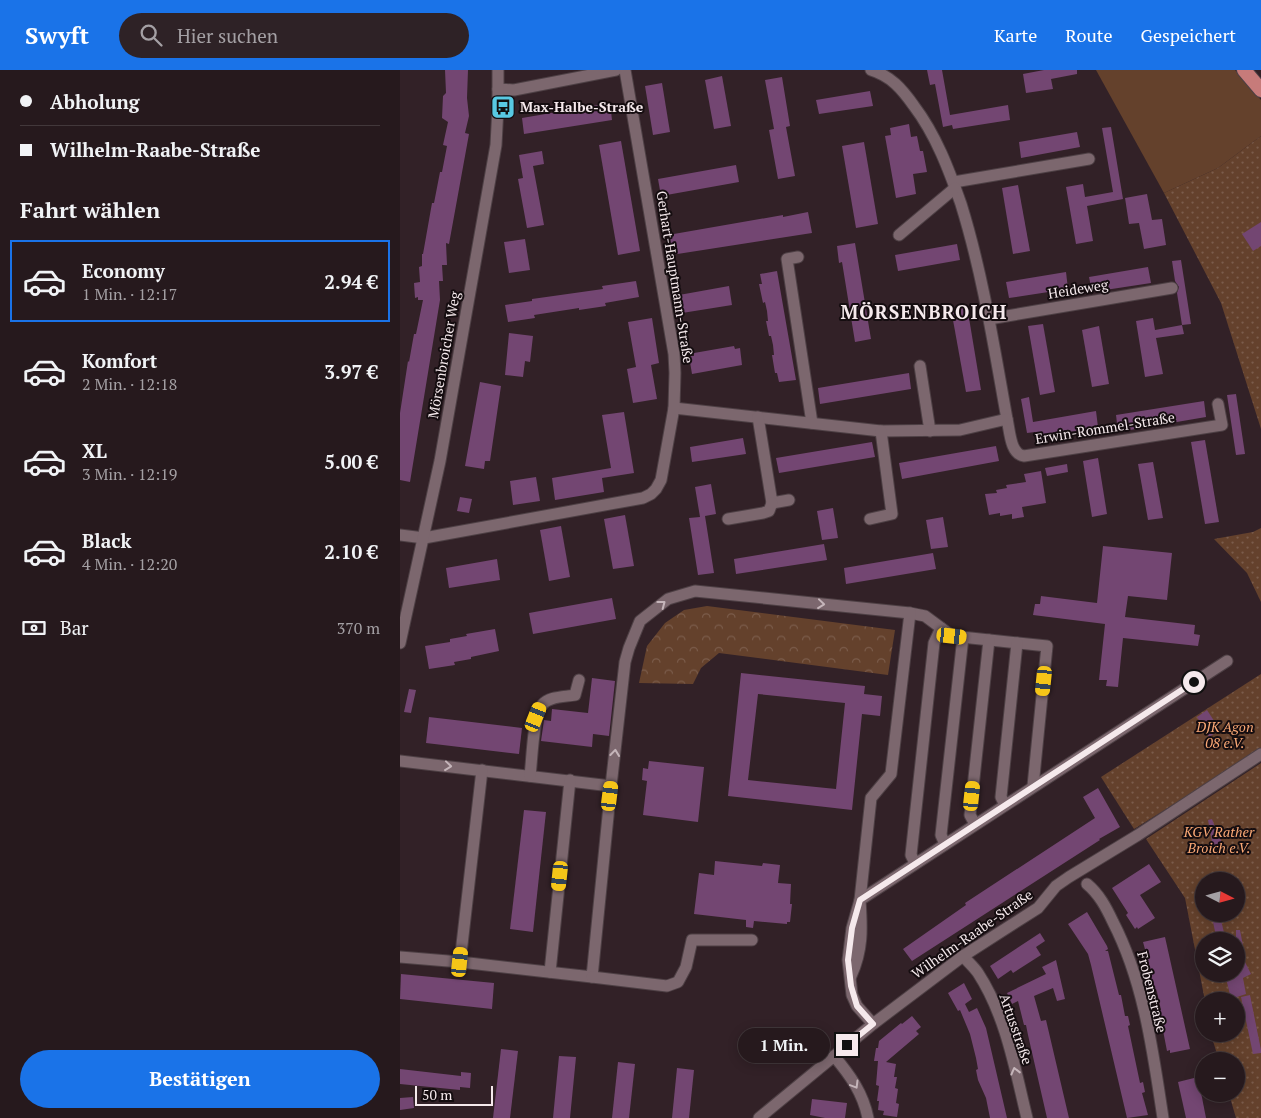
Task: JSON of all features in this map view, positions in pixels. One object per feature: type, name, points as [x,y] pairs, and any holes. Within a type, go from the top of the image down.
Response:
[{"type":"main road","points":[[1244,70],[1261,90]]},
{"type":"street","name":"Mörsenbroicher Weg","points":[[400,643],[440,461],[496,145],[498,70]]},
{"type":"street","points":[[498,89],[514,90],[616,70]]},
{"type":"street","name":"Gerhart-Hauptmann-Straße","points":[[400,535],[424,538],[643,498],[656,489],[661,480],[674,408],[674,354],[625,70]]},
{"type":"street","points":[[674,408],[881,431],[960,430],[1007,419],[983,284],[972,239],[955,185],[936,140],[924,120],[901,89],[884,72],[871,70]]},
{"type":"street","points":[[898,236],[955,185],[978,174],[1089,159]]},
{"type":"street","points":[[798,257],[787,259],[812,423]]},
{"type":"street","name":"Heideweg","points":[[989,319],[1172,288]]},
{"type":"street","points":[[920,366],[930,431]]},
{"type":"street","name":"Erwin-Rommel-Straße","points":[[1007,419],[1014,452],[1024,456],[1222,425],[1218,404]]},
{"type":"street","points":[[728,519],[764,513],[769,511],[772,503],[758,416]]},
{"type":"street","points":[[870,519],[892,514],[881,431]]},
{"type":"street","points":[[772,503],[788,500]]},
{"type":"street","points":[[592,977],[625,662],[640,621],[668,599],[695,591],[910,613],[925,616],[952,636],[1047,646],[1033,786]]},
{"type":"street","points":[[873,1024],[857,1006],[852,995],[848,960],[852,928],[860,900],[871,798],[891,774],[910,613]]},
{"type":"street","points":[[915,864],[910,855],[934,642],[941,628]]},
{"type":"street","points":[[945,844],[941,835],[963,637]]},
{"type":"street","points":[[975,824],[970,815],[989,640]]},
{"type":"street","points":[[1005,805],[1000,797],[1017,643]]},
{"type":"street","points":[[860,900],[1226,661]]},
{"type":"street","points":[[530,776],[536,717],[542,705],[553,698],[576,695],[579,680]]},
{"type":"street","name":"Wilhelm-Raabe-Straße","points":[[758,1118],[873,1024],[963,956],[1038,908],[1056,886],[1261,754]]},
{"type":"street","points":[[400,761],[612,786]]},
{"type":"street","points":[[460,962],[482,770]]},
{"type":"street","points":[[550,972],[570,780]]},
{"type":"street","name":"Frobenstraße","points":[[1087,884],[1096,892],[1105,906],[1126,948],[1134,971],[1156,1072],[1163,1118]]},
{"type":"street","points":[[851,977],[858,961],[862,927],[860,900]]},
{"type":"street","points":[[400,957],[460,962],[667,986],[678,982],[686,967],[692,940],[752,940]]},
{"type":"street","name":"Artusstraße","points":[[963,956],[978,972],[998,1016],[1009,1044],[1027,1118]]},
{"type":"street","points":[[834,1056],[861,1094],[868,1118]]},
{"type":"green space","points":[[1096,70],[1235,70],[1261,100],[1261,136],[1218,168],[1164,193]]},
{"type":"green space","points":[[1261,136],[1261,429],[1221,303],[1164,193],[1218,168]]},
{"type":"green space","points":[[1261,528],[1261,602],[1247,573],[1214,539],[1253,532]]},
{"type":"green space","points":[[707,606],[895,630],[888,675],[719,653],[701,668],[693,684],[639,683],[647,646],[665,623],[684,610]]},
{"type":"green space","name":"DJK Agon 08 e.V.","points":[[1261,674],[1261,750],[1134,829],[1101,777]]},
{"type":"green space","name":"KGV Rather Broich e.V.","points":[[1261,763],[1261,1118],[1236,1118],[1231,1102],[1245,1102],[1245,1052],[1216,1052],[1213,1042],[1245,1042],[1245,992],[1203,992],[1201,982],[1245,982],[1245,932],[1195,932],[1195,950],[1185,898],[1146,839]]},
{"type":"building","points":[[445,70],[468,70],[467,98],[469,116],[465,133],[469,134],[449,244],[446,243],[447,265],[442,265],[443,281],[439,281],[440,300],[410,482],[400,480],[400,413],[408,361],[423,300],[418,300],[418,297],[415,298],[414,283],[420,282],[419,267],[422,266],[422,254],[432,203],[434,203],[447,146],[443,145],[448,122],[442,118],[443,96],[446,93]]},
{"type":"building","points":[[927,70],[942,70],[950,115],[1008,105],[1010,120],[953,129],[952,125],[943,127],[935,84],[930,85]]},
{"type":"building","points":[[1044,70],[1077,70],[1077,74],[1051,79],[1053,89],[1026,93],[1023,74]]},
{"type":"building","points":[[722,76],[731,126],[714,129],[705,80]]},
{"type":"building","points":[[782,77],[790,126],[786,127],[795,176],[778,179],[769,130],[774,129],[765,80]]},
{"type":"building","points":[[662,83],[670,132],[653,135],[645,86]]},
{"type":"building","points":[[870,91],[873,106],[819,114],[816,100]]},
{"type":"building","points":[[610,103],[612,120],[524,134],[522,118]]},
{"type":"building","points":[[909,124],[911,137],[917,136],[920,151],[923,151],[927,172],[913,174],[916,194],[896,198],[885,136],[891,135],[890,128]]},
{"type":"building","points":[[1111,127],[1123,199],[1087,206],[1093,241],[1076,244],[1066,187],[1083,184],[1085,197],[1113,192],[1102,128]]},
{"type":"building","points":[[1077,132],[1080,147],[1021,158],[1019,142]]},
{"type":"building","points":[[621,141],[640,251],[618,255],[599,145]]},
{"type":"building","points":[[864,142],[878,224],[856,228],[842,146]]},
{"type":"building","points":[[542,151],[544,164],[533,166],[544,225],[527,228],[518,179],[523,178],[519,155]]},
{"type":"building","points":[[736,165],[739,182],[661,196],[658,179]]},
{"type":"building","points":[[1018,185],[1030,251],[1013,254],[1002,188]]},
{"type":"building","points":[[1147,194],[1152,220],[1162,219],[1166,245],[1144,249],[1139,223],[1129,224],[1125,198]]},
{"type":"building","points":[[808,212],[812,233],[671,255],[668,235]]},
{"type":"building","points":[[1261,222],[1261,246],[1253,251],[1242,234]]},
{"type":"building","points":[[525,239],[530,270],[509,273],[504,242]]},
{"type":"building","points":[[855,243],[871,339],[855,342],[842,262],[839,263],[837,246]]},
{"type":"building","points":[[957,244],[960,260],[898,271],[895,255]]},
{"type":"building","points":[[1181,260],[1191,324],[1182,325],[1177,293],[1179,287],[1175,281],[1172,261]]},
{"type":"building","points":[[1148,267],[1151,283],[1092,292],[1089,277]]},
{"type":"building","points":[[777,271],[796,380],[779,382],[777,373],[775,373],[772,355],[774,355],[773,345],[766,321],[768,321],[767,311],[765,302],[763,303],[759,284],[762,284],[760,274]]},
{"type":"building","points":[[1066,272],[1068,289],[1009,298],[1006,282]]},
{"type":"building","points":[[636,281],[639,297],[605,303],[606,306],[534,315],[535,318],[508,322],[505,305],[532,301],[532,299],[603,289],[602,286]]},
{"type":"building","points":[[729,286],[732,305],[682,313],[679,295]]},
{"type":"building","points":[[967,306],[981,390],[966,392],[951,309]]},
{"type":"building","points":[[652,318],[659,363],[651,365],[657,399],[633,403],[627,369],[636,367],[628,322]]},
{"type":"building","points":[[1153,318],[1155,330],[1182,325],[1184,334],[1156,338],[1163,374],[1145,377],[1136,321]]},
{"type":"building","points":[[1043,324],[1055,392],[1040,395],[1028,326]]},
{"type":"building","points":[[1099,326],[1109,384],[1092,387],[1082,330]]},
{"type":"building","points":[[509,333],[533,336],[530,362],[525,361],[523,377],[505,375]]},
{"type":"building","points":[[734,346],[735,349],[740,348],[742,365],[692,374],[689,356],[694,356],[694,353]]},
{"type":"building","points":[[909,373],[911,389],[820,404],[818,388]]},
{"type":"building","points":[[480,382],[501,386],[490,461],[485,461],[484,469],[465,466]]},
{"type":"building","points":[[1236,394],[1245,454],[1236,455],[1227,395]]},
{"type":"building","points":[[1029,397],[1033,422],[1096,411],[1098,427],[1036,438],[1035,432],[1027,433],[1021,399]]},
{"type":"building","points":[[1204,401],[1206,417],[1118,432],[1116,415]]},
{"type":"building","points":[[624,412],[634,473],[602,478],[604,492],[555,500],[552,478],[611,468],[602,415]]},
{"type":"building","points":[[743,438],[746,454],[692,462],[690,447]]},
{"type":"building","points":[[1205,440],[1219,522],[1205,524],[1191,442]]},
{"type":"building","points":[[872,442],[875,457],[779,473],[776,458]]},
{"type":"building","points":[[996,446],[999,461],[902,479],[899,463]]},
{"type":"building","points":[[1098,458],[1107,514],[1092,517],[1083,461]]},
{"type":"building","points":[[1153,462],[1163,518],[1148,520],[1138,464]]},
{"type":"building","points":[[1067,464],[1068,472],[1047,476],[1045,468]]},
{"type":"building","points":[[1041,471],[1046,503],[1022,507],[1024,517],[1012,519],[1012,514],[1000,516],[1000,513],[989,515],[985,494],[997,493],[996,490],[1007,488],[1006,485],[1026,482],[1024,474]]},
{"type":"building","points":[[536,477],[540,501],[513,505],[510,481]]},
{"type":"building","points":[[711,484],[716,514],[705,516],[714,573],[698,575],[689,518],[700,517],[695,487]]},
{"type":"building","points":[[460,497],[472,499],[469,513],[457,511]]},
{"type":"building","points":[[833,508],[838,538],[822,540],[817,511]]},
{"type":"building","points":[[625,515],[634,566],[613,569],[604,519]]},
{"type":"building","points":[[943,517],[948,547],[931,549],[926,520]]},
{"type":"building","points":[[561,526],[570,577],[549,581],[540,530]]},
{"type":"building","points":[[824,544],[827,560],[736,574],[734,559]]},
{"type":"building","points":[[1103,546],[1172,553],[1167,600],[1128,596],[1125,617],[1195,625],[1194,634],[1200,635],[1198,646],[1123,638],[1118,687],[1106,686],[1107,680],[1099,680],[1105,624],[1033,615],[1035,604],[1040,604],[1041,596],[1097,603]]},
{"type":"building","points":[[933,553],[936,569],[846,584],[844,568]]},
{"type":"building","points":[[497,559],[500,580],[449,588],[446,568]]},
{"type":"building","points":[[612,598],[616,619],[533,634],[529,613]]},
{"type":"building","points":[[495,629],[499,651],[454,662],[455,665],[429,669],[425,646],[450,642],[450,639],[467,636],[466,634]]},
{"type":"building","points":[[741,673],[865,686],[864,694],[882,696],[880,716],[862,714],[852,810],[728,796]],"holes":[[[758,694],[845,703],[836,789],[748,780]]]},
{"type":"building","points":[[592,678],[615,681],[609,736],[593,734],[592,747],[541,741],[544,720],[551,721],[552,709],[588,713]]},
{"type":"building","points":[[409,689],[416,690],[411,713],[404,712]]},
{"type":"building","points":[[1207,710],[1220,730],[1209,737],[1197,717]]},
{"type":"building","points":[[429,717],[522,728],[519,754],[426,743]]},
{"type":"building","points":[[649,761],[704,767],[698,822],[643,815],[647,781],[642,780],[643,768],[648,769]]},
{"type":"building","points":[[1098,788],[1120,827],[912,961],[903,949],[966,905],[965,903],[1095,818],[1083,797]]},
{"type":"building","points":[[524,810],[546,812],[533,932],[510,929]]},
{"type":"building","points":[[1212,819],[1218,835],[1220,835],[1222,846],[1213,848],[1208,820]]},
{"type":"building","points":[[715,861],[762,866],[763,863],[780,865],[778,883],[791,884],[790,904],[792,904],[790,922],[787,922],[787,924],[754,921],[753,928],[746,927],[746,920],[694,914],[699,873],[714,875]]},
{"type":"building","points":[[1149,864],[1161,882],[1140,895],[1155,918],[1135,929],[1126,915],[1128,913],[1112,888]]},
{"type":"building","points":[[1087,912],[1108,949],[1105,951],[1108,951],[1125,1016],[1128,1016],[1130,1025],[1128,1026],[1140,1083],[1143,1082],[1145,1092],[1142,1093],[1148,1115],[1127,1118],[1088,954],[1068,924]]},
{"type":"building","points":[[1213,922],[1221,922],[1224,932],[1215,932]]},
{"type":"building","points":[[1040,933],[1045,941],[1036,947],[1041,955],[1013,973],[1011,970],[998,979],[990,966]]},
{"type":"building","points":[[1165,937],[1190,1049],[1170,1053],[1170,1050],[1167,1051],[1159,1010],[1161,1010],[1156,989],[1153,990],[1143,942]]},
{"type":"building","points":[[1056,960],[1065,999],[1057,1001],[1053,988],[1034,996],[1041,1021],[1046,1020],[1069,1118],[1047,1118],[1026,1025],[1024,1025],[1018,1001],[1012,1004],[1007,993],[1046,974],[1042,967]]},
{"type":"building","points":[[1245,962],[1251,974],[1245,977]]},
{"type":"building","points":[[401,974],[494,983],[492,1009],[400,999]]},
{"type":"building","points":[[1227,982],[1244,982],[1246,994],[1245,992],[1229,992]]},
{"type":"building","points":[[964,983],[972,999],[965,1004],[969,1012],[977,1008],[986,1028],[1007,1118],[990,1118],[986,1098],[978,1080],[976,1070],[978,1069],[970,1034],[960,1010],[958,1011],[948,993]]},
{"type":"building","points":[[1250,995],[1261,1053],[1253,1054],[1245,1016],[1245,996]]},
{"type":"building","points":[[912,1016],[921,1027],[916,1031],[919,1034],[886,1062],[896,1064],[894,1077],[897,1077],[895,1088],[898,1089],[896,1103],[899,1104],[897,1117],[883,1115],[884,1111],[878,1110],[879,1101],[877,1101],[879,1086],[876,1085],[878,1061],[874,1061],[876,1048],[878,1048],[879,1041]]},
{"type":"building","points":[[501,1049],[518,1051],[510,1118],[493,1118]]},
{"type":"building","points":[[559,1056],[576,1057],[570,1118],[553,1118]]},
{"type":"building","points":[[618,1062],[635,1064],[629,1118],[612,1118]]},
{"type":"building","points":[[677,1068],[694,1070],[689,1118],[672,1118]]},
{"type":"building","points":[[400,1069],[461,1076],[461,1072],[471,1073],[470,1088],[460,1087],[460,1090],[400,1084]]},
{"type":"building","points":[[1195,1078],[1195,1102],[1203,1102],[1206,1118],[1186,1118],[1178,1082]]},
{"type":"building","points":[[413,1097],[414,1108],[400,1110],[400,1098]]},
{"type":"building","points":[[812,1099],[847,1103],[845,1118],[825,1118],[810,1115]]},
{"type":"place","name":"Max-Halbe-Straße","points":[[503,107]]},
{"type":"district","name":"MÖRSENBROICH","points":[[924,312]]},
{"type":"route","points":[[847,1045],[873,1024],[857,1006],[852,995],[848,960],[852,928],[860,900],[1194,682]]}]
